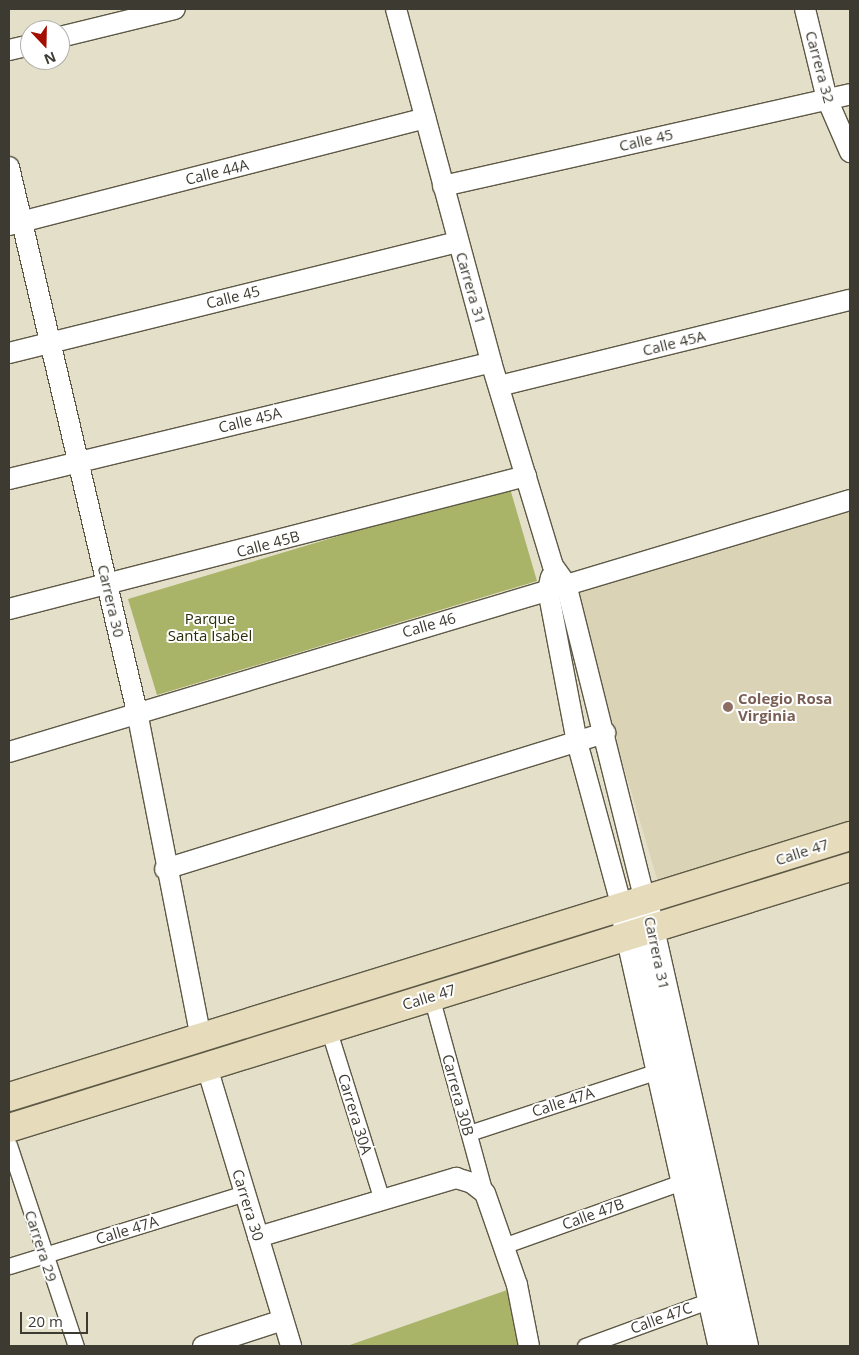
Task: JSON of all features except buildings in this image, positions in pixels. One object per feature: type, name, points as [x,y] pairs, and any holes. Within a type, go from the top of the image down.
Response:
[{"type":"main road","name":"Calle 47","points":[[9,1097],[633,905],[850,836]]},
{"type":"main road","name":"Calle 47","points":[[9,1128],[206,1064],[640,933],[850,867]]},
{"type":"street","points":[[70,35],[175,9]]},
{"type":"street","name":"Carrera 31","points":[[396,9],[457,242],[553,566],[577,742],[633,905]]},
{"type":"street","name":"Carrera 32","points":[[805,9],[827,99],[850,152]]},
{"type":"street","name":"Calle 45","points":[[443,186],[850,94]]},
{"type":"street","name":"Calle 44A","points":[[15,224],[426,118]]},
{"type":"street","name":"Carrera 30","points":[[9,167],[15,224],[51,342],[137,712],[165,869],[202,1037]]},
{"type":"street","name":"Calle 45","points":[[9,353],[457,242]]},
{"type":"street","name":"Calle 45A","points":[[499,386],[850,300]]},
{"type":"street","name":"Calle 45A","points":[[9,479],[491,362]]},
{"type":"street","name":"Calle 45B","points":[[9,609],[107,586],[526,476]]},
{"type":"street","name":"Calle 46","points":[[9,752],[137,712],[850,500]]},
{"type":"street","name":"Carrera 31","points":[[557,587],[605,733],[633,905],[686,1166],[708,1301],[721,1346]]},
{"type":"street","points":[[165,869],[605,733]]},
{"type":"street","name":"Carrera 31","points":[[640,933],[658,1071],[686,1166],[744,1346]]},
{"type":"street","name":"Carrera 30B","points":[[431,996],[468,1133],[479,1188],[517,1285],[529,1346]]},
{"type":"street","name":"Carrera 30A","points":[[328,1028],[382,1200]]},
{"type":"street","name":"Carrera 30","points":[[206,1064],[291,1346]]},
{"type":"street","name":"Calle 47A","points":[[468,1133],[658,1071]]},
{"type":"street","name":"Carrera 29","points":[[9,1145],[44,1255],[76,1346]]},
{"type":"street","name":"Calle 47B","points":[[503,1246],[686,1166]]},
{"type":"street","points":[[258,1237],[456,1178],[479,1188]]},
{"type":"street","name":"Calle 47A","points":[[9,1266],[245,1193]]},
{"type":"street","name":"Calle 47C","points":[[585,1346],[708,1301]]},
{"type":"street","points":[[204,1346],[283,1320]]},
{"type":"shaded area","name":"Colegio Rosa Virginia","points":[[850,505],[850,824],[658,882],[571,589]]},
{"type":"green space","name":"Parque Santa Isabel","points":[[509,485],[537,581],[157,695],[128,599]]},
{"type":"green space","points":[[513,1288],[522,1346],[347,1346]]},
{"type":"place","name":"Colegio Rosa Virginia","points":[[728,707]]}]
